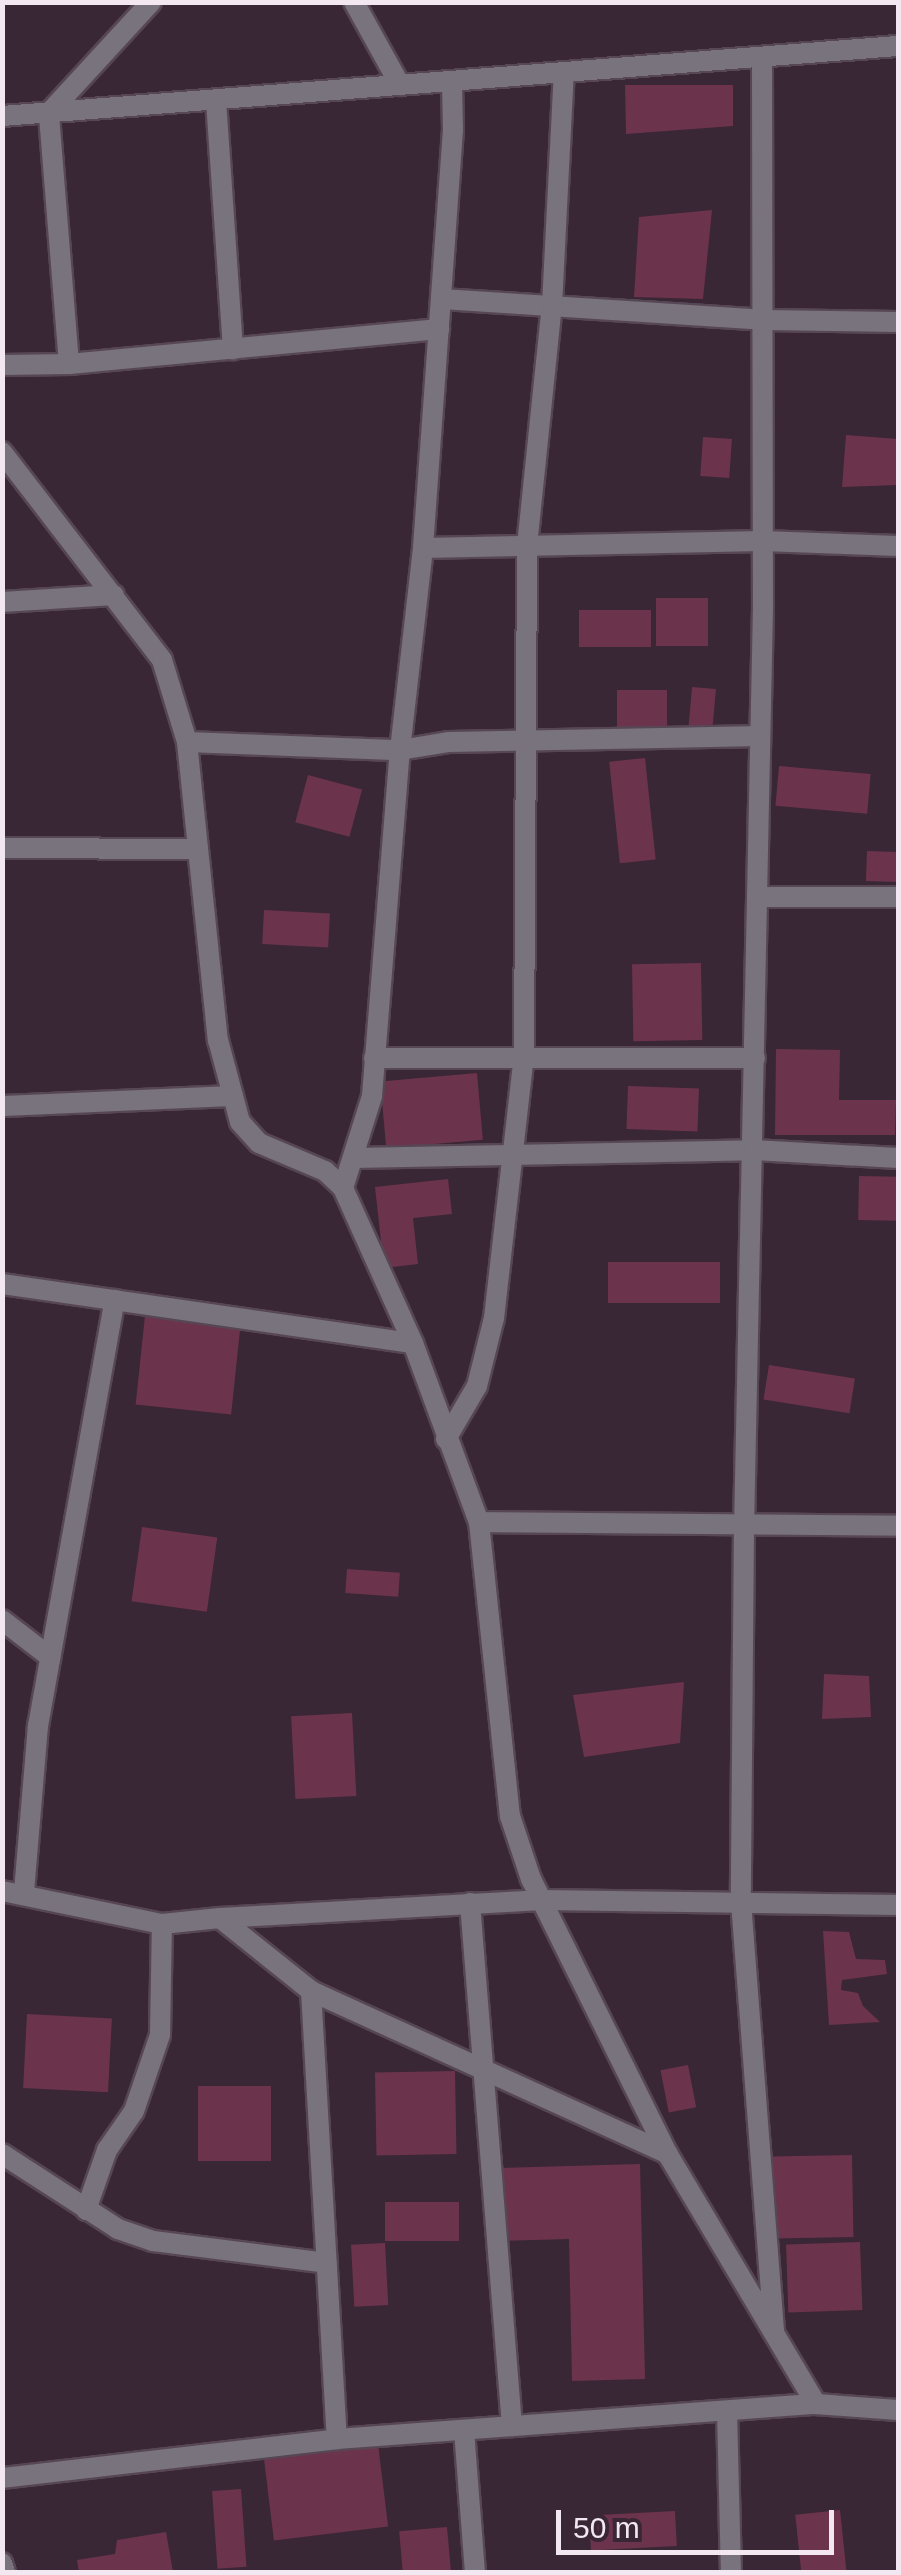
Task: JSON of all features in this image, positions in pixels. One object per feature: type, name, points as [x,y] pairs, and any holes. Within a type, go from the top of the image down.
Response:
[{"type":"street","points":[[69,364],[49,113],[151,2]]},
{"type":"street","points":[[354,2],[400,85]]},
{"type":"street","points":[[2,116],[898,46]]},
{"type":"street","points":[[762,58],[766,320],[756,1058],[744,1527],[742,1902],[774,2333]]},
{"type":"street","points":[[446,1439],[477,1386],[494,1318],[524,1056],[528,546],[552,306],[564,72]]},
{"type":"street","points":[[343,1188],[370,1110],[400,750],[424,548],[442,299],[452,81]]},
{"type":"street","points":[[216,100],[233,348]]},
{"type":"street","points":[[442,299],[766,320],[898,322]]},
{"type":"street","points":[[2,365],[69,364],[439,329]]},
{"type":"street","points":[[2,452],[162,660],[187,742],[218,1040],[240,1122],[258,1143],[325,1171],[343,1188],[413,1343],[478,1522],[510,1816],[542,1900],[668,2153],[816,2404]]},
{"type":"street","points":[[424,548],[763,541],[898,546]]},
{"type":"street","points":[[2,602],[114,595]]},
{"type":"street","points":[[187,742],[400,750],[450,742],[760,736]]},
{"type":"street","points":[[2,848],[198,849]]},
{"type":"street","points":[[758,898],[898,897]]},
{"type":"street","points":[[374,1058],[756,1058]]},
{"type":"street","points":[[2,1106],[234,1096]]},
{"type":"street","points":[[354,1158],[514,1158],[754,1150],[898,1158]]},
{"type":"street","points":[[2,1284],[413,1343]]},
{"type":"street","points":[[24,1892],[38,1726],[115,1300]]},
{"type":"street","points":[[478,1522],[898,1526]]},
{"type":"street","points":[[2,1620],[50,1657]]},
{"type":"street","points":[[2,1890],[162,1924],[542,1900],[898,1905]]},
{"type":"street","points":[[470,1903],[512,2426]]},
{"type":"street","points":[[220,1918],[311,1990],[668,2153]]},
{"type":"street","points":[[86,2210],[107,2150],[134,2111],[160,2035],[162,1924]]},
{"type":"street","points":[[311,1990],[338,2439]]},
{"type":"street","points":[[2,2154],[118,2230],[153,2240],[327,2264]]},
{"type":"street","points":[[2,2478],[338,2439],[816,2404],[898,2410]]},
{"type":"street","points":[[727,2411],[730,2572]]},
{"type":"street","points":[[464,2430],[474,2572]]},
{"type":"street","points":[[2,2563],[5,2572]]},
{"type":"building","points":[[625,85],[733,85],[733,126],[626,134]]},
{"type":"building","points":[[712,210],[703,299],[634,297],[639,217]]},
{"type":"building","points":[[846,435],[898,439],[898,485],[842,487]]},
{"type":"building","points":[[703,437],[732,439],[729,478],[700,476]]},
{"type":"building","points":[[656,598],[708,598],[708,646],[656,646]]},
{"type":"building","points":[[579,610],[651,610],[651,647],[579,647]]},
{"type":"building","points":[[692,687],[716,689],[712,732],[688,730]]},
{"type":"building","points":[[617,690],[667,690],[667,733],[617,733]]},
{"type":"building","points":[[645,758],[656,859],[620,863],[609,762]]},
{"type":"building","points":[[779,766],[871,774],[867,814],[776,806]]},
{"type":"building","points":[[308,775],[362,789],[349,837],[295,822]]},
{"type":"building","points":[[867,851],[898,852],[897,882],[866,881]]},
{"type":"building","points":[[264,910],[330,913],[328,947],[262,944]]},
{"type":"building","points":[[701,963],[702,1040],[633,1041],[632,964]]},
{"type":"building","points":[[776,1049],[840,1050],[839,1100],[896,1100],[895,1135],[775,1135]]},
{"type":"building","points":[[477,1073],[483,1140],[386,1148],[380,1081]]},
{"type":"building","points":[[628,1086],[699,1088],[697,1131],[626,1129]]},
{"type":"building","points":[[859,1176],[898,1177],[897,1221],[858,1220]]},
{"type":"building","points":[[448,1179],[452,1214],[413,1218],[418,1264],[384,1268],[375,1187]]},
{"type":"building","points":[[608,1262],[720,1262],[720,1303],[608,1303]]},
{"type":"building","points":[[146,1306],[241,1316],[231,1414],[136,1404]]},
{"type":"building","points":[[769,1365],[855,1379],[849,1413],[764,1400]]},
{"type":"building","points":[[142,1527],[217,1538],[207,1612],[132,1601]]},
{"type":"building","points":[[347,1569],[400,1573],[398,1597],[345,1593]]},
{"type":"building","points":[[824,1674],[869,1676],[871,1717],[822,1719]]},
{"type":"building","points":[[684,1682],[680,1743],[584,1757],[573,1695]]},
{"type":"building","points":[[352,1713],[356,1796],[295,1799],[291,1716]]},
{"type":"building","points":[[823,1931],[849,1932],[856,1959],[885,1960],[887,1974],[842,1980],[841,1990],[858,1993],[863,2006],[880,2022],[829,2025]]},
{"type":"building","points":[[27,2014],[112,2018],[108,2092],[23,2088]]},
{"type":"building","points":[[688,2065],[696,2107],[669,2113],[661,2070]]},
{"type":"building","points":[[455,2071],[456,2154],[376,2155],[375,2072]]},
{"type":"building","points":[[198,2086],[271,2086],[271,2161],[198,2161]]},
{"type":"building","points":[[852,2155],[853,2237],[773,2238],[772,2156]]},
{"type":"building","points":[[640,2164],[645,2379],[572,2381],[569,2239],[501,2241],[500,2168]]},
{"type":"building","points":[[385,2202],[459,2202],[459,2241],[385,2241]]},
{"type":"building","points":[[860,2242],[862,2310],[788,2313],[786,2245]]},
{"type":"building","points":[[385,2243],[388,2305],[354,2307],[351,2245]]},
{"type":"building","points":[[378,2444],[388,2526],[274,2540],[264,2458]]},
{"type":"building","points":[[241,2489],[246,2567],[218,2569],[212,2491]]},
{"type":"building","points":[[840,2510],[846,2572],[801,2572],[795,2515]]},
{"type":"building","points":[[675,2511],[677,2546],[591,2550],[589,2516]]},
{"type":"building","points":[[447,2527],[451,2572],[403,2572],[399,2531]]},
{"type":"building","points":[[166,2532],[173,2572],[79,2572],[77,2560],[115,2554],[117,2540]]}]
